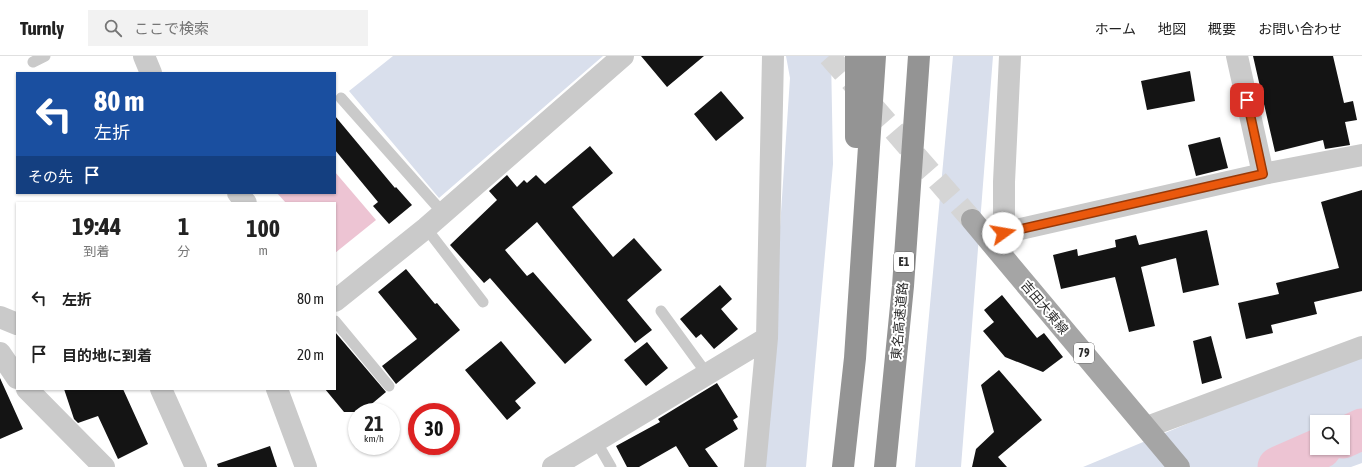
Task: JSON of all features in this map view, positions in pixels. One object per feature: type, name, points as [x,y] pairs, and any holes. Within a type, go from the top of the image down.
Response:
[{"type":"highway","points":[[855,358],[856,56]]},
{"type":"highway","points":[[843,467],[855,358],[875,56]]},
{"type":"highway","name":"東名高速道路","points":[[885,467],[903,286],[919,56]]},
{"type":"main road","name":"吉田大東線","points":[[972,220],[1179,467]]},
{"type":"street","points":[[144,56],[151,72]]},
{"type":"street","points":[[336,300],[426,228],[623,56]]},
{"type":"street","points":[[754,467],[767,338],[773,56]]},
{"type":"street","points":[[1004,258],[1004,182],[1010,56]]},
{"type":"street","points":[[1237,56],[1263,174]]},
{"type":"street","points":[[1003,233],[1263,174],[1362,155]]},
{"type":"street","points":[[239,194],[245,202]]},
{"type":"street","points":[[0,317],[16,324]]},
{"type":"street","points":[[553,467],[767,338]]},
{"type":"street","points":[[1147,427],[1362,347]]},
{"type":"street","points":[[0,353],[16,377]]},
{"type":"street","points":[[28,390],[104,467]]},
{"type":"street","points":[[160,390],[196,467]]},
{"type":"street","points":[[277,390],[306,467]]},
{"type":"lane","points":[[33,62],[45,56]]},
{"type":"lane","points":[[341,98],[443,213]]},
{"type":"lane","points":[[426,228],[482,302]]},
{"type":"lane","points":[[661,311],[707,374]]},
{"type":"lane","points":[[336,322],[389,386]]},
{"type":"lane","points":[[596,442],[611,467]]},
{"type":"shaded area","points":[[393,56],[603,56],[439,198],[349,91]]},
{"type":"shaded area","points":[[786,56],[831,56],[833,164],[806,467],[764,467],[790,78]]},
{"type":"shaded area","points":[[953,56],[993,56],[961,467],[915,467]]},
{"type":"shaded area","points":[[336,173],[376,220],[336,252],[336,202],[285,202],[278,194],[336,194]]},
{"type":"shaded area","points":[[1362,351],[1362,463],[1351,467],[1083,467]]},
{"type":"building","points":[[641,56],[704,56],[667,87]]},
{"type":"building","points":[[1253,56],[1333,56],[1344,103],[1353,101],[1357,120],[1345,122],[1350,145],[1325,149],[1323,140],[1275,152]]},
{"type":"building","points":[[1190,71],[1195,101],[1147,110],[1141,81]]},
{"type":"building","points":[[721,91],[744,118],[716,141],[694,114]]},
{"type":"building","points":[[336,117],[395,188],[396,187],[412,205],[389,224],[373,206],[378,202],[336,151]]},
{"type":"building","points":[[1220,137],[1228,168],[1196,176],[1188,145]]},
{"type":"building","points":[[590,146],[613,173],[572,207],[613,257],[634,238],[662,270],[627,300],[652,330],[635,343],[537,222],[505,250],[527,276],[533,272],[592,340],[565,364],[490,278],[484,283],[450,245],[497,200],[489,191],[507,175],[517,187],[524,180],[527,183],[536,175],[545,184]]},
{"type":"building","points":[[1362,190],[1362,291],[1314,302],[1317,314],[1271,325],[1273,333],[1246,339],[1238,303],[1279,294],[1276,283],[1339,268],[1321,202]]},
{"type":"building","points":[[1207,230],[1219,285],[1183,293],[1176,258],[1141,267],[1155,326],[1129,332],[1115,277],[1061,289],[1053,255],[1077,249],[1078,256],[1116,247],[1115,240],[1136,235],[1139,245]]},
{"type":"building","points":[[406,269],[435,304],[437,303],[460,330],[396,384],[382,366],[417,339],[378,292]]},
{"type":"building","points":[[720,285],[732,299],[721,309],[738,329],[714,349],[701,334],[696,338],[680,319]]},
{"type":"building","points":[[1002,295],[1037,338],[1044,333],[1063,357],[1043,372],[1005,357],[983,331],[994,322],[984,310]]},
{"type":"building","points":[[336,333],[386,392],[373,403],[348,403],[348,412],[344,412],[326,390],[336,390]]},
{"type":"building","points":[[1211,336],[1222,378],[1202,384],[1193,341]]},
{"type":"building","points":[[501,341],[536,383],[515,401],[521,408],[507,420],[465,370]]},
{"type":"building","points":[[647,342],[668,368],[646,386],[624,360]]},
{"type":"building","points":[[999,370],[1042,420],[998,457],[1007,467],[972,467],[976,449],[994,432],[981,385]]},
{"type":"building","points":[[0,378],[23,429],[0,439]]},
{"type":"building","points":[[717,383],[738,417],[733,420],[738,429],[705,449],[718,467],[689,467],[676,446],[639,467],[627,467],[616,446],[660,422],[658,419]]},
{"type":"building","points":[[64,390],[123,390],[148,444],[118,459],[98,416],[78,423],[74,419]]},
{"type":"building","points":[[270,446],[277,467],[218,467],[217,464]]},
{"type":"waterway","points":[[1350,435],[1362,429]]},
{"type":"waterway","points":[[1278,467],[1310,453]]},
{"type":"tunnel","points":[[829,56],[972,220]]},
{"type":"route","points":[[1003,233],[1263,174],[1247,100]]}]
